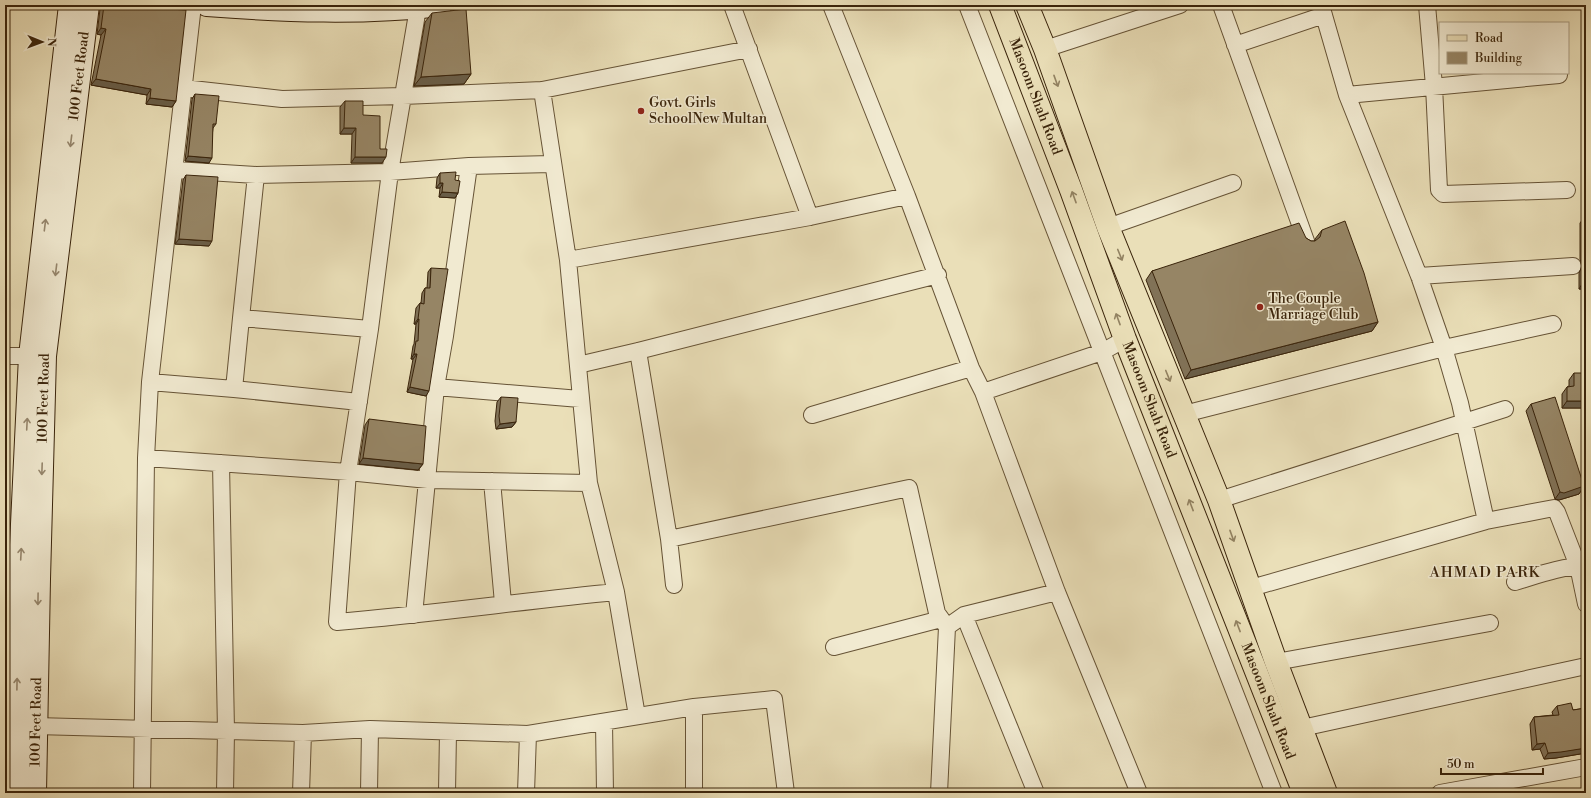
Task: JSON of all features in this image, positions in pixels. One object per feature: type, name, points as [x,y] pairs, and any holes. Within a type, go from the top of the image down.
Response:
[{"type":"main road","name":"100 Feet Road","points":[[16,793],[10,742],[12,588],[30,356],[70,5]]},
{"type":"main road","name":"100 Feet Road","points":[[35,793],[35,726],[45,356],[88,5]]},
{"type":"main road","points":[[207,5],[272,8],[418,8],[442,5]]},
{"type":"main road","name":"Masoom Shah Road","points":[[1000,5],[1012,41],[1071,190],[1125,339],[1304,793]]},
{"type":"main road","name":"Masoom Shah Road","points":[[1027,5],[1108,227],[1219,500],[1276,662],[1326,793]]},
{"type":"main road","points":[[1012,41],[1041,40]]},
{"type":"street","points":[[142,793],[146,458],[150,382],[193,5]]},
{"type":"street","points":[[732,5],[750,49],[810,217]]},
{"type":"street","points":[[831,5],[938,275],[971,368],[983,392],[1057,592],[1139,793]]},
{"type":"street","points":[[967,5],[1274,793]]},
{"type":"street","points":[[1041,40],[1180,5]]},
{"type":"street","points":[[1221,5],[1306,241]]},
{"type":"street","points":[[1427,5],[1434,86],[1439,190],[1443,194],[1566,190]]},
{"type":"street","points":[[418,8],[390,172],[370,329],[348,472],[337,622],[414,615],[503,603],[616,592]]},
{"type":"street","points":[[1235,45],[1322,10],[1347,95],[1419,276],[1444,348],[1464,422],[1486,521]]},
{"type":"street","points":[[183,88],[282,99],[542,90],[750,49]]},
{"type":"street","points":[[1347,95],[1558,75]]},
{"type":"street","points":[[542,90],[552,164],[568,260],[589,483],[616,592],[637,716]]},
{"type":"street","points":[[175,170],[256,175],[390,172],[469,166],[552,164]]},
{"type":"street","points":[[414,615],[436,387],[445,336],[469,166]]},
{"type":"street","points":[[234,389],[256,175]]},
{"type":"street","points":[[1108,227],[1233,183]]},
{"type":"street","points":[[568,260],[810,217],[907,196]]},
{"type":"street","points":[[1419,276],[1573,266]]},
{"type":"street","points":[[578,365],[938,275]]},
{"type":"street","points":[[241,318],[370,329]]},
{"type":"street","points":[[1184,414],[1444,348],[1553,324]]},
{"type":"street","points":[[983,392],[1102,352],[1125,339]]},
{"type":"street","points":[[638,351],[669,539],[674,585]]},
{"type":"street","points":[[5,356],[30,356]]},
{"type":"street","points":[[812,415],[971,368]]},
{"type":"street","points":[[150,382],[359,402]]},
{"type":"street","points":[[436,387],[580,399]]},
{"type":"street","points":[[1219,500],[1506,409]]},
{"type":"street","points":[[146,458],[348,472],[428,480],[589,483]]},
{"type":"street","points":[[221,463],[226,731],[225,793]]},
{"type":"street","points":[[492,481],[503,603]]},
{"type":"street","points":[[669,539],[909,488],[937,613],[944,622],[939,793]]},
{"type":"street","points":[[1251,588],[1486,521],[1554,508],[1582,566],[1586,604]]},
{"type":"street","points":[[1515,582],[1582,566]]},
{"type":"street","points":[[834,647],[944,622],[964,615],[1057,592]]},
{"type":"street","points":[[964,615],[1036,793]]},
{"type":"street","points":[[1276,662],[1490,623]]},
{"type":"street","points":[[1302,728],[1586,666]]},
{"type":"street","points":[[35,726],[303,733],[370,729],[528,734],[637,716],[774,699],[786,793]]},
{"type":"street","points":[[694,708],[694,793]]},
{"type":"street","points":[[604,722],[605,793]]},
{"type":"street","points":[[370,729],[370,793]]},
{"type":"street","points":[[447,793],[448,732]]},
{"type":"street","points":[[301,793],[303,733]]},
{"type":"street","points":[[526,793],[528,734]]},
{"type":"street","points":[[1440,793],[1586,766]]},
{"type":"building","points":[[104,5],[126,5],[186,10],[176,101],[150,98],[151,89],[96,79],[106,29],[101,28]]},
{"type":"building","points":[[466,9],[471,74],[421,77],[432,13]]},
{"type":"building","points":[[195,94],[219,96],[216,124],[213,124],[212,158],[188,156]]},
{"type":"building","points":[[345,101],[363,101],[363,115],[380,116],[380,149],[387,149],[386,157],[355,157],[356,128],[344,128]]},
{"type":"building","points":[[456,172],[455,180],[460,181],[458,193],[442,192],[443,183],[440,183],[440,173]]},
{"type":"building","points":[[186,175],[218,177],[212,241],[179,239]]},
{"type":"building","name":"The Couple Marriage Club","points":[[1345,221],[1364,273],[1378,322],[1191,370],[1152,271],[1299,223],[1306,238],[1311,241],[1315,241],[1320,237],[1322,230]]},
{"type":"building","points":[[431,268],[448,269],[429,391],[410,387],[417,354],[414,354],[416,341],[418,341],[420,303],[424,304],[425,288],[430,288]]},
{"type":"building","points":[[1574,373],[1586,373],[1586,401],[1567,401],[1567,387],[1574,386]]},
{"type":"building","points":[[501,397],[518,398],[516,422],[500,424],[499,416]]},
{"type":"building","points":[[1555,397],[1584,486],[1564,493],[1560,492],[1531,404]]},
{"type":"building","points":[[369,419],[426,426],[423,464],[363,458]]},
{"type":"building","points":[[1571,703],[1573,710],[1586,708],[1586,748],[1548,753],[1545,743],[1537,744],[1534,717],[1559,715],[1557,706]]},
{"type":"place","name":"Govt. Girls SchoolNew Multan","points":[[641,111]]},
{"type":"place","name":"The Couple Marriage Club","points":[[1260,307]]},
{"type":"district","name":"AHMAD PARK","points":[[1485,572]]}]
